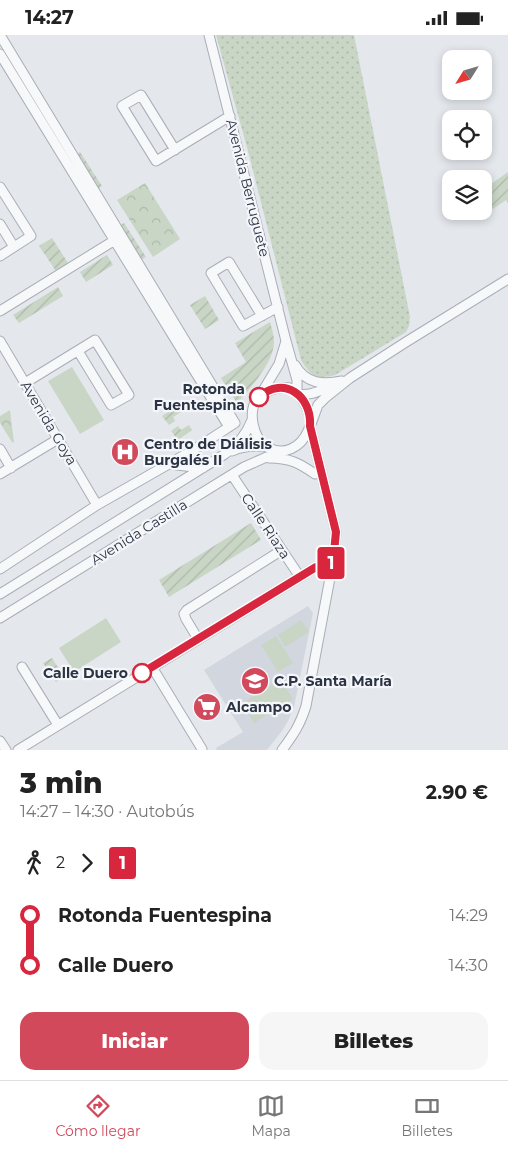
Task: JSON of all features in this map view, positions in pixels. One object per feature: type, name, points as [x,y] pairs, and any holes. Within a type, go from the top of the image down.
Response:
[{"type":"street","points":[[0,35],[3,53],[28,90],[232,425],[97,505],[0,569]]},
{"type":"street","name":"Avenida Berruguete","points":[[209,35],[297,379],[298,393]]},
{"type":"street","points":[[175,150],[141,95],[122,106],[156,161],[175,150],[230,116]]},
{"type":"street","points":[[0,187],[31,236],[0,256]]},
{"type":"street","points":[[0,224],[14,247]]},
{"type":"street","points":[[0,311],[115,235]]},
{"type":"street","points":[[262,316],[229,263],[211,273],[243,327],[278,307]]},
{"type":"street","points":[[324,487],[305,463],[284,451],[268,447],[264,444],[252,420],[256,400],[267,391],[278,388],[290,389],[306,395],[314,394],[346,379],[508,279]]},
{"type":"street","points":[[25,383],[95,340],[129,395],[111,405],[78,351]]},
{"type":"street","name":"Avenida Goya","points":[[0,341],[97,505]]},
{"type":"street","name":"Avenida Berruguete","points":[[259,397],[279,365],[286,341]]},
{"type":"street","points":[[291,357],[297,369],[310,380],[329,384],[346,379]]},
{"type":"street","points":[[284,451],[298,446],[302,442],[318,405],[346,379]]},
{"type":"street","points":[[282,750],[299,726],[306,706],[333,562],[336,532],[307,409],[298,393]]},
{"type":"street","name":"Avenida Castilla","points":[[0,594],[225,454],[244,438],[252,420]]},
{"type":"street","points":[[0,474],[58,439]]},
{"type":"street","name":"Avenida Castilla","points":[[225,454],[240,448],[268,447]]},
{"type":"street","points":[[0,449],[11,468]]},
{"type":"street","name":"Avenida Castilla","points":[[0,618],[244,467],[284,451]]},
{"type":"street","points":[[264,459],[293,461],[315,474]]},
{"type":"street","points":[[168,464],[204,468]]},
{"type":"street","name":"Calle Riaza","points":[[232,475],[300,577]]},
{"type":"street","points":[[198,639],[184,614],[187,610],[282,550]]},
{"type":"street","points":[[18,750],[316,567],[333,562]]},
{"type":"street","points":[[22,667],[58,725]]},
{"type":"street","points":[[152,667],[202,749]]},
{"type":"street","points":[[0,741],[6,750]]},
{"type":"shaded area","name":"C.P. Santa María","points":[[308,606],[313,613],[294,707],[282,731],[267,750],[217,750],[216,748],[243,732],[204,670]]},
{"type":"green space","points":[[216,35],[354,35],[410,317],[406,332],[335,375],[315,376],[311,374],[301,360],[248,151]]},
{"type":"green space","points":[[80,152],[102,186],[98,189],[76,155]]},
{"type":"green space","points":[[508,172],[508,203],[506,200],[492,210],[492,183]]},
{"type":"green space","points":[[145,183],[180,239],[153,257],[117,200]]},
{"type":"green space","points":[[124,223],[146,257],[141,260],[120,226]]},
{"type":"green space","points":[[52,238],[68,263],[56,271],[39,246]]},
{"type":"green space","points":[[107,255],[113,265],[86,282],[80,272]]},
{"type":"green space","points":[[58,287],[63,296],[19,323],[13,315]]},
{"type":"green space","points":[[205,296],[219,320],[205,329],[190,305]]},
{"type":"green space","points":[[270,322],[274,342],[270,358],[260,375],[237,403],[221,378],[246,362],[235,343]]},
{"type":"green space","points":[[72,367],[104,420],[80,434],[48,381]]},
{"type":"green space","points":[[177,406],[181,412],[173,417],[175,421],[169,425],[162,416]]},
{"type":"green space","points":[[10,410],[14,443],[0,423],[0,416]]},
{"type":"green space","points":[[189,425],[192,430],[178,440],[171,431],[178,426],[181,430]]},
{"type":"green space","points":[[251,523],[261,540],[169,597],[159,580]]},
{"type":"green space","points":[[106,618],[121,642],[74,672],[59,648]]},
{"type":"green space","points":[[301,620],[309,632],[285,647],[278,635]]},
{"type":"green space","points":[[276,636],[293,663],[278,672],[261,645]]},
{"type":"green space","points":[[52,658],[64,677],[56,682],[43,663]]},
{"type":"green space","points":[[280,680],[293,699],[254,723],[242,703]]},
{"type":"bus line","name":"1","points":[[142,673],[316,567],[333,562],[336,532],[307,409],[302,398],[290,389],[272,389],[262,393],[259,397]]},
{"type":"place","name":"Rotonda Fuentespina","points":[[259,397]]},
{"type":"place","name":"Centro de Diálisis Burgalés II","points":[[125,452]]},
{"type":"place","name":"Calle Duero","points":[[142,673]]},
{"type":"place","name":"C.P. Santa María","points":[[255,681]]},
{"type":"place","name":"Alcampo","points":[[207,707]]}]
